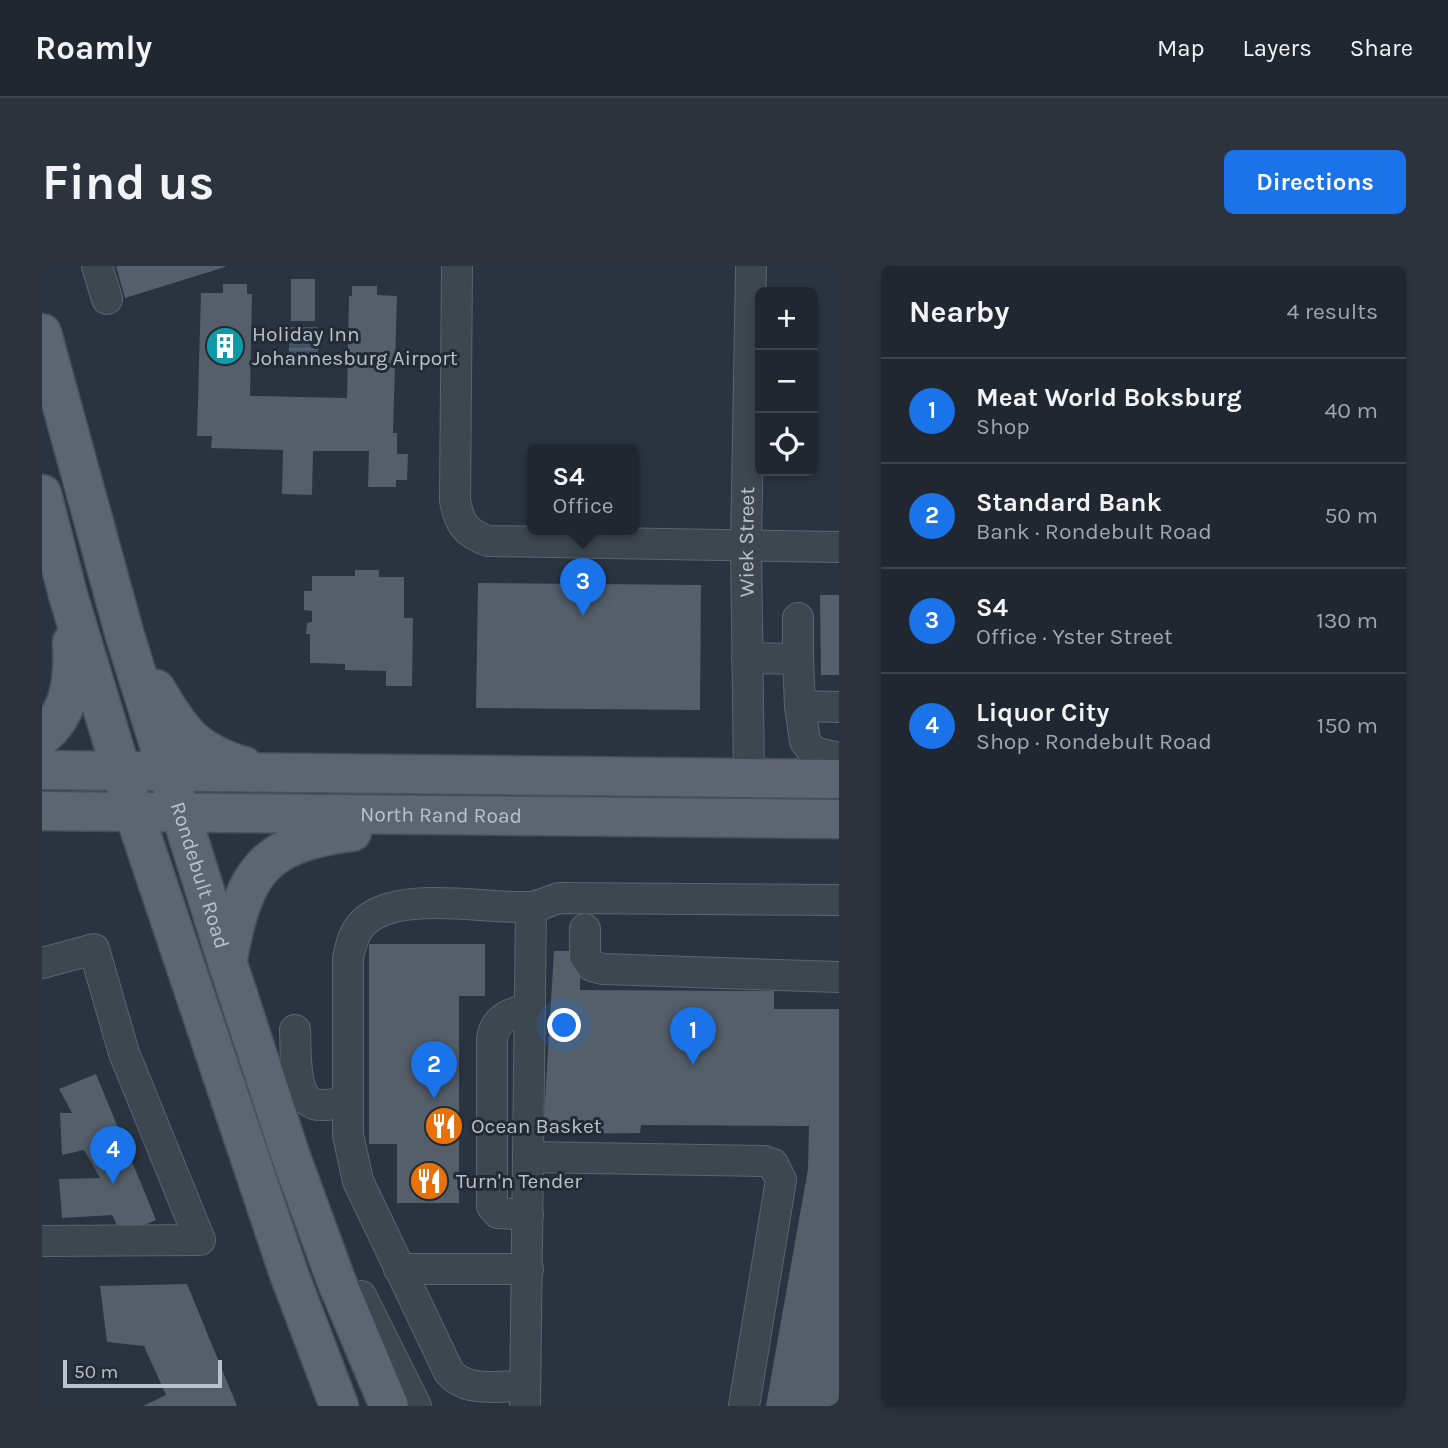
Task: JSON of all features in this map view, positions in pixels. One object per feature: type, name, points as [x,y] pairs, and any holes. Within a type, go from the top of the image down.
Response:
[{"type":"main road","name":"Rondebult Road","points":[[42,333],[125,636],[227,961],[290,1154],[336,1280],[389,1406]]},
{"type":"main road","name":"Rondebult Road","points":[[45,514],[134,813],[289,1274],[339,1406]]},
{"type":"main road","points":[[42,736],[61,713],[74,673],[68,595]]},
{"type":"main road","points":[[125,636],[178,727],[201,748],[219,759],[266,771]]},
{"type":"main road","name":"North Rand Road","points":[[42,771],[266,771],[839,779]]},
{"type":"main road","name":"North Rand Road","points":[[42,811],[839,819]]},
{"type":"main road","points":[[227,961],[236,914],[247,889],[276,853],[290,844],[327,835],[404,826],[447,816]]},
{"type":"street","points":[[97,266],[107,299]]},
{"type":"street","points":[[457,266],[455,500],[463,527],[473,536],[488,541],[839,547]]},
{"type":"street","name":"Wiek Street","points":[[749,776],[746,545],[751,266]]},
{"type":"street","points":[[798,618],[800,706],[805,741],[813,752],[839,758]]},
{"type":"street","points":[[747,659],[798,659]]},
{"type":"street","points":[[800,706],[839,707]]},
{"type":"street","points":[[531,907],[525,1396],[468,1385],[456,1381],[449,1372],[358,1181],[348,1135],[348,958],[352,937],[364,922],[390,909],[418,904],[531,907],[559,898],[839,900]]},
{"type":"street","points":[[585,929],[585,957],[592,966],[603,969],[839,977]]},
{"type":"street","points":[[42,963],[94,949],[124,1052],[200,1240],[42,1241]]},
{"type":"street","points":[[528,1215],[498,1213],[492,1206],[492,1039],[494,1027],[501,1020],[530,1008]]},
{"type":"street","points":[[295,1030],[298,1074],[305,1098],[311,1104],[320,1105],[348,1102]]},
{"type":"street","points":[[290,1154],[416,1406]]},
{"type":"street","points":[[529,1157],[764,1161],[773,1164],[781,1180],[744,1406]]},
{"type":"street","points":[[400,1269],[527,1269]]},
{"type":"water","points":[[289,327],[318,327],[318,361],[289,361]]},
{"type":"building","points":[[116,266],[225,266],[225,267],[125,298]]},
{"type":"building","points":[[291,279],[315,279],[315,321],[291,321]]},
{"type":"building","name":"Holiday Inn Johannesburg Airport","points":[[223,284],[247,284],[247,294],[252,294],[250,396],[347,398],[349,296],[352,296],[352,286],[377,286],[377,295],[397,296],[393,433],[397,433],[397,454],[408,454],[407,480],[396,480],[396,487],[368,487],[369,451],[313,451],[312,495],[282,494],[283,450],[211,448],[212,436],[197,436],[201,293],[223,293]]},
{"type":"building","points":[[355,570],[379,570],[379,577],[404,577],[404,618],[413,618],[412,686],[386,686],[386,671],[345,670],[345,664],[310,663],[310,634],[306,634],[307,623],[312,622],[312,611],[304,610],[304,591],[312,591],[312,576],[355,576]]},
{"type":"building","points":[[478,583],[701,585],[700,710],[476,708]]},
{"type":"building","points":[[820,595],[839,595],[839,675],[821,675]]},
{"type":"building","points":[[369,944],[485,944],[485,996],[459,996],[459,1203],[397,1203],[397,1144],[369,1144]]},
{"type":"building","points":[[554,951],[581,951],[580,990],[774,991],[774,1009],[839,1009],[839,1406],[766,1406],[808,1169],[809,1126],[641,1125],[640,1133],[543,1134]]},
{"type":"building","points":[[96,1074],[156,1220],[122,1235],[112,1215],[62,1218],[59,1179],[100,1178],[84,1150],[62,1155],[60,1113],[72,1113],[59,1089]]},
{"type":"building","points":[[187,1284],[237,1406],[143,1406],[166,1395],[144,1346],[107,1342],[100,1286]]},
{"type":"place","name":"Holiday Inn Johannesburg Airport","points":[[225,346]]},
{"type":"place","name":"S4","points":[[583,616]]},
{"type":"place","name":"Meat World Boksburg","points":[[693,1065]]},
{"type":"place","name":"Standard Bank","points":[[434,1099]]},
{"type":"place","name":"Ocean Basket","points":[[444,1126]]},
{"type":"place","name":"Turn'n Tender","points":[[429,1181]]},
{"type":"place","name":"Liquor City","points":[[113,1184]]}]
